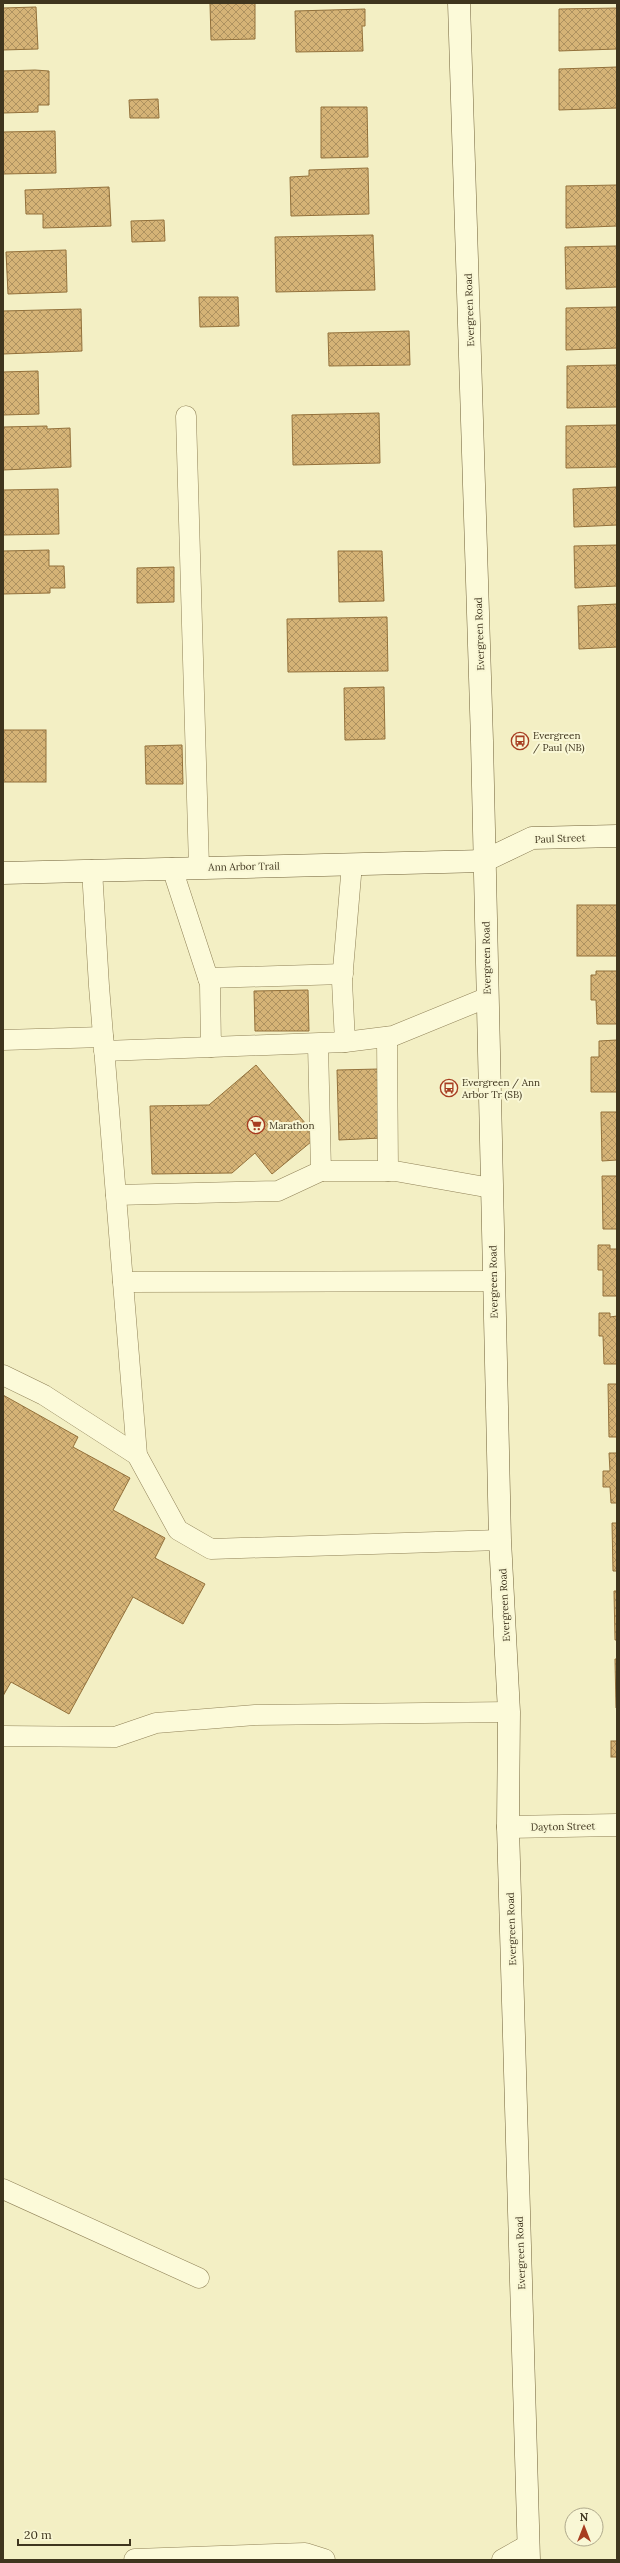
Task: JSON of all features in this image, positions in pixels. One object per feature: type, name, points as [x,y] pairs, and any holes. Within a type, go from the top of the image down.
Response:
[{"type":"street","name":"Evergreen Road","points":[[459,3],[484,861],[486,998],[500,1540],[509,1712],[508,1827],[528,2553]]},
{"type":"street","name":"Paul Street","points":[[484,861],[532,838],[617,836]]},
{"type":"street","name":"Ann Arbor Trail","points":[[3,873],[484,861]]},
{"type":"street","name":"Dayton Street","points":[[508,1827],[617,1825]]},
{"type":"street","points":[[503,2560],[528,2553]]},
{"type":"street","points":[[135,2560],[305,2554],[324,2560]]},
{"type":"lane","points":[[186,416],[199,867]]},
{"type":"lane","points":[[345,1042],[343,974],[352,864]]},
{"type":"lane","points":[[172,868],[210,984],[211,1047]]},
{"type":"lane","points":[[92,870],[104,1044],[137,1455],[178,1530],[210,1549],[500,1540]]},
{"type":"lane","points":[[208,978],[343,974]]},
{"type":"lane","points":[[3,1040],[211,1047],[318,1045],[387,1037],[486,998]]},
{"type":"lane","points":[[387,1037],[388,1171]]},
{"type":"lane","points":[[318,1045],[322,1171]]},
{"type":"lane","points":[[116,1195],[278,1191],[322,1171],[388,1171],[491,1188]]},
{"type":"lane","points":[[123,1282],[493,1281]]},
{"type":"lane","points":[[3,1375],[44,1395],[137,1455]]},
{"type":"lane","points":[[3,1736],[115,1737],[156,1723],[255,1715],[509,1712]]},
{"type":"lane","points":[[3,2189],[199,2278]]},
{"type":"building","points":[[210,3],[255,3],[255,39],[211,40]]},
{"type":"building","points":[[36,7],[38,49],[3,50],[3,8]]},
{"type":"building","points":[[617,8],[617,49],[559,51],[559,9]]},
{"type":"building","points":[[365,9],[365,26],[362,26],[363,51],[296,52],[295,11]]},
{"type":"building","points":[[617,67],[617,108],[559,110],[559,69]]},
{"type":"building","points":[[3,71],[49,71],[49,105],[38,105],[38,112],[3,113]]},
{"type":"building","points":[[158,99],[159,118],[130,118],[129,100]]},
{"type":"building","points":[[321,107],[367,107],[368,157],[321,158]]},
{"type":"building","points":[[55,131],[56,173],[3,174],[3,132]]},
{"type":"building","points":[[368,168],[369,214],[291,216],[290,177],[309,176],[309,170]]},
{"type":"building","points":[[617,185],[617,226],[566,228],[566,186]]},
{"type":"building","points":[[109,187],[111,226],[43,228],[43,214],[26,214],[25,190]]},
{"type":"building","points":[[164,220],[165,241],[132,242],[131,221]]},
{"type":"building","points":[[373,235],[375,290],[276,292],[275,237]]},
{"type":"building","points":[[617,246],[617,287],[566,289],[565,247]]},
{"type":"building","points":[[66,250],[67,292],[8,294],[6,252]]},
{"type":"building","points":[[199,297],[238,297],[239,326],[200,327]]},
{"type":"building","points":[[617,307],[617,348],[566,350],[566,308]]},
{"type":"building","points":[[81,309],[82,351],[3,354],[3,311]]},
{"type":"building","points":[[409,331],[410,365],[329,366],[328,333]]},
{"type":"building","points":[[617,365],[617,407],[567,408],[567,366]]},
{"type":"building","points":[[38,371],[39,414],[3,415],[3,372]]},
{"type":"building","points":[[379,413],[380,463],[293,465],[292,415]]},
{"type":"building","points":[[617,425],[617,467],[566,468],[566,426]]},
{"type":"building","points":[[47,426],[47,429],[70,428],[71,467],[3,470],[3,427]]},
{"type":"building","points":[[617,487],[617,525],[574,527],[573,489]]},
{"type":"building","points":[[58,489],[59,534],[3,535],[3,490]]},
{"type":"building","points":[[617,545],[617,586],[575,588],[574,546]]},
{"type":"building","points":[[49,550],[49,566],[64,566],[65,588],[50,588],[50,593],[3,594],[3,551]]},
{"type":"building","points":[[338,551],[382,551],[384,601],[339,602]]},
{"type":"building","points":[[174,567],[174,602],[137,603],[137,568]]},
{"type":"building","points":[[617,604],[617,647],[579,649],[578,606]]},
{"type":"building","points":[[387,617],[388,671],[288,672],[287,619]]},
{"type":"building","points":[[384,687],[385,739],[345,740],[344,688]]},
{"type":"building","points":[[3,730],[46,730],[46,782],[3,782]]},
{"type":"building","points":[[182,745],[183,784],[146,784],[145,746]]},
{"type":"building","points":[[577,905],[617,905],[617,956],[577,956]]},
{"type":"building","points":[[596,971],[617,971],[617,1024],[597,1024],[596,1000],[591,1000],[591,975],[596,975]]},
{"type":"building","points":[[308,990],[309,1031],[255,1031],[254,991]]},
{"type":"building","points":[[617,1040],[617,1092],[591,1092],[591,1057],[599,1057],[599,1041]]},
{"type":"building","points":[[256,1065],[317,1137],[272,1174],[255,1153],[232,1173],[152,1174],[150,1106],[209,1105]]},
{"type":"building","points":[[379,1069],[381,1138],[339,1140],[337,1070]]},
{"type":"building","points":[[601,1112],[617,1112],[617,1160],[602,1161]]},
{"type":"building","points":[[602,1176],[617,1176],[617,1229],[603,1229]]},
{"type":"building","points":[[598,1245],[610,1245],[610,1249],[617,1249],[617,1296],[603,1296],[603,1270],[598,1270]]},
{"type":"building","points":[[599,1313],[610,1313],[610,1317],[617,1316],[617,1364],[604,1364],[603,1336],[599,1336]]},
{"type":"building","points":[[608,1384],[617,1384],[617,1437],[609,1437]]},
{"type":"building","points":[[3,1395],[78,1437],[73,1447],[130,1478],[113,1510],[165,1538],[155,1558],[205,1584],[183,1624],[133,1597],[69,1714],[11,1682],[3,1696]]},
{"type":"building","points":[[609,1453],[617,1453],[617,1503],[611,1503],[610,1487],[603,1487],[603,1471],[610,1471]]},
{"type":"building","points":[[612,1523],[617,1523],[617,1571],[613,1571]]},
{"type":"building","points":[[614,1591],[617,1591],[617,1640],[615,1640]]},
{"type":"building","points":[[615,1659],[617,1659],[617,1708],[616,1708]]},
{"type":"building","points":[[611,1741],[617,1741],[617,1757],[611,1757]]},
{"type":"place","name":"Evergreen / Paul (NB)","points":[[520,741]]},
{"type":"place","name":"Evergreen / Ann Arbor Tr (SB)","points":[[449,1088]]},
{"type":"place","name":"Marathon","points":[[256,1125]]}]
